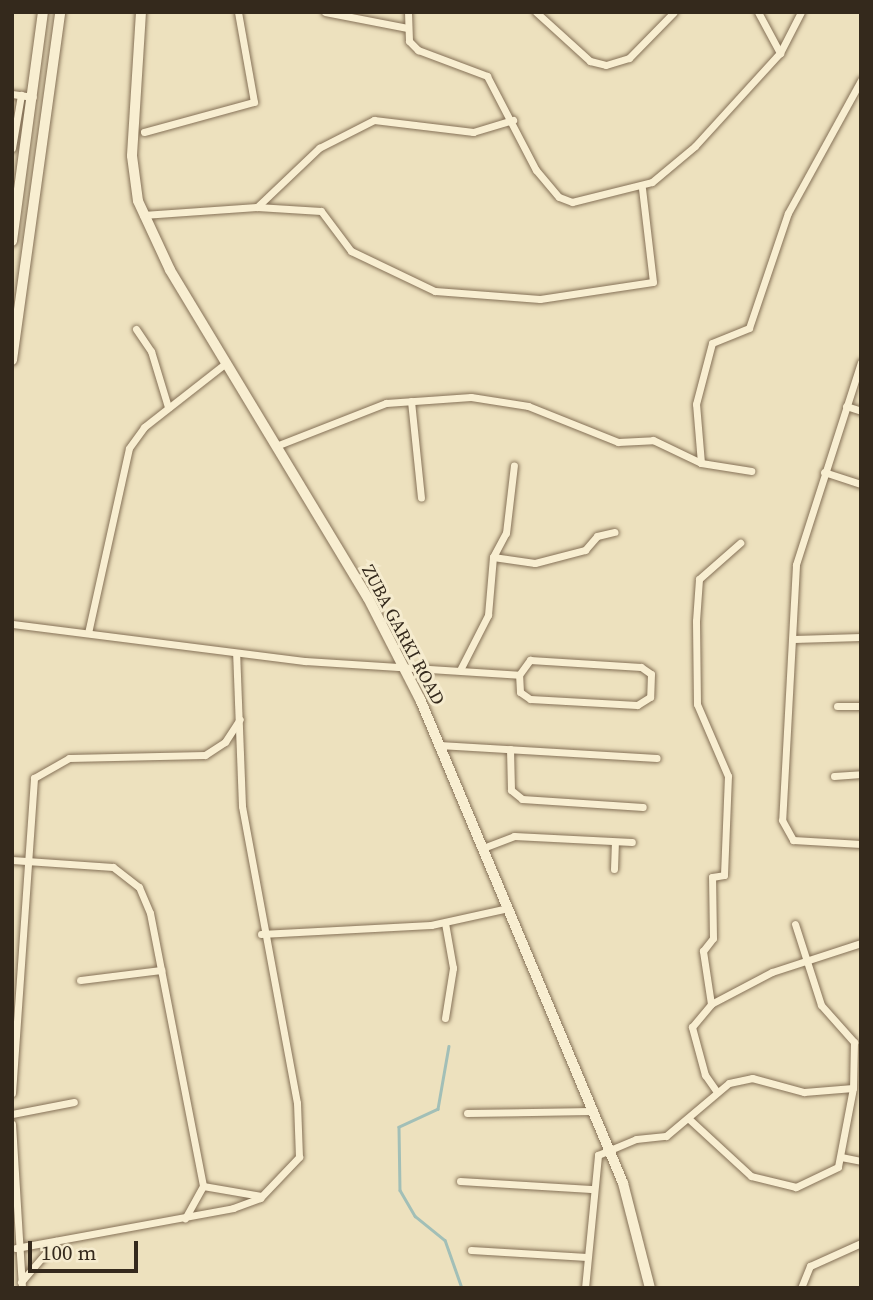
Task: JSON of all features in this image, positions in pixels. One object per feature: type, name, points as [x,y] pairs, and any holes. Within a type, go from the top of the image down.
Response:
[{"type":"main road","points":[[12,241],[43,12]]},
{"type":"main road","points":[[12,360],[60,12]]},
{"type":"main road","name":"ZUBA GARKI ROAD","points":[[141,12],[132,156],[143,215],[226,363],[404,666],[484,848],[608,1149],[650,1288]]},
{"type":"street","points":[[145,132],[254,102],[239,12]]},
{"type":"street","points":[[325,12],[407,28]]},
{"type":"street","points":[[408,12],[407,28],[418,50],[487,76],[513,120],[537,170],[559,197],[582,201],[642,189],[695,146],[780,53],[801,12]]},
{"type":"street","points":[[536,12],[590,61],[606,65],[629,58],[674,12]]},
{"type":"street","points":[[758,12],[780,53]]},
{"type":"street","points":[[701,463],[696,404],[712,343],[749,328],[788,212],[828,128],[847,112],[861,80]]},
{"type":"street","points":[[12,148],[17,95],[33,97]]},
{"type":"street","points":[[257,207],[319,148],[373,120],[473,132],[513,120]]},
{"type":"street","points":[[143,215],[257,207],[270,213],[321,211],[351,251],[435,291],[540,299],[653,282],[642,189]]},
{"type":"street","points":[[136,330],[151,351],[167,407]]},
{"type":"street","points":[[861,362],[796,565],[783,828],[804,843],[861,844]]},
{"type":"street","points":[[88,633],[129,448],[167,407],[226,363]]},
{"type":"street","points":[[276,446],[374,407],[411,401],[471,397],[515,404],[618,442],[653,440],[701,463],[751,471]]},
{"type":"street","points":[[411,401],[421,497]]},
{"type":"street","points":[[846,406],[861,411]]},
{"type":"street","points":[[460,670],[488,615],[493,557],[506,533],[514,465]]},
{"type":"street","points":[[824,472],[861,484]]},
{"type":"street","points":[[493,557],[535,563],[585,550],[597,536],[615,532]]},
{"type":"street","points":[[711,1004],[703,951],[713,938],[712,877],[724,875],[728,776],[697,704],[697,610],[705,569],[740,543]]},
{"type":"street","points":[[12,624],[236,653],[519,675]]},
{"type":"street","points":[[794,639],[861,636]]},
{"type":"street","points":[[16,1248],[185,1218],[262,1196],[291,1170],[302,1141],[261,934],[242,806],[236,653]]},
{"type":"street","points":[[530,660],[641,667],[650,674],[650,697],[637,705],[530,699],[520,692],[519,675],[530,660]]},
{"type":"street","points":[[837,706],[861,706]]},
{"type":"street","points":[[12,1093],[29,900],[26,860],[30,787],[44,771],[69,758],[197,758],[225,741],[240,718]]},
{"type":"street","points":[[439,745],[657,758]]},
{"type":"street","points":[[510,749],[515,797],[643,807]]},
{"type":"street","points":[[834,776],[861,775]]},
{"type":"street","points":[[484,848],[514,835],[632,842]]},
{"type":"street","points":[[614,869],[615,843]]},
{"type":"street","points":[[12,860],[113,867],[128,875],[150,913],[203,1186],[185,1218]]},
{"type":"street","points":[[261,934],[445,923],[508,908]]},
{"type":"street","points":[[445,923],[453,968],[445,1018]]},
{"type":"street","points":[[689,1119],[751,1177],[775,1186],[813,1182],[838,1167],[853,1088],[854,1042],[828,1019],[795,924]]},
{"type":"street","points":[[717,1092],[705,1075],[692,1027],[711,1004],[808,961],[861,943]]},
{"type":"street","points":[[80,980],[161,970]]},
{"type":"street","points":[[586,1288],[594,1159],[608,1149],[666,1136],[689,1119],[717,1092],[752,1078],[804,1092],[853,1088]]},
{"type":"street","points":[[12,1114],[74,1102]]},
{"type":"street","points":[[467,1113],[592,1111]]},
{"type":"street","points":[[12,1124],[16,1248],[21,1285]]},
{"type":"street","points":[[841,1157],[861,1161]]},
{"type":"street","points":[[460,1181],[591,1189]]},
{"type":"street","points":[[203,1186],[262,1196]]},
{"type":"street","points":[[21,1285],[56,1241]]},
{"type":"street","points":[[801,1288],[810,1266],[861,1243]]},
{"type":"street","points":[[471,1250],[587,1257]]},
{"type":"waterway","points":[[449,1046],[438,1109],[399,1127],[400,1190],[415,1216],[445,1240],[462,1288]]}]
